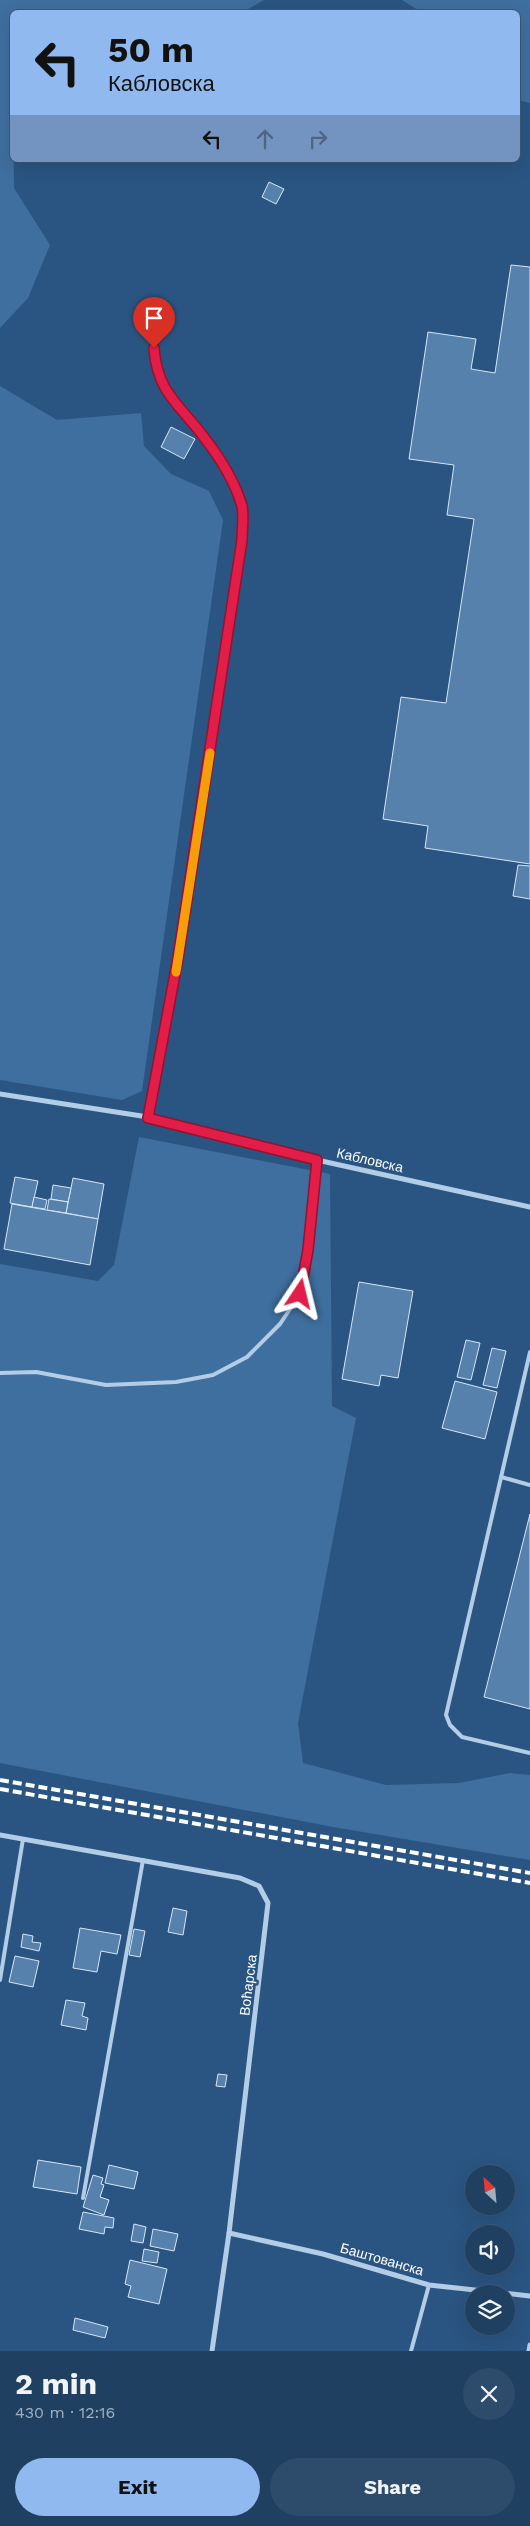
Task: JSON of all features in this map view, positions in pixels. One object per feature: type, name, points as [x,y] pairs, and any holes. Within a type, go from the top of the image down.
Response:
[{"type":"street","name":"Кабловска","points":[[0,1094],[148,1118],[317,1160],[530,1208]]},
{"type":"street","name":"Воћарска","points":[[0,1835],[240,1878],[259,1886],[268,1903],[229,2233],[212,2351]]},
{"type":"street","name":"Баштованска","points":[[229,2233],[323,2254],[429,2285],[530,2296]]},
{"type":"street","points":[[528,2351],[530,2345]]},
{"type":"lane","points":[[148,1118],[183,929],[242,540],[242,507],[232,484],[204,437],[165,390],[156,368],[154,348]]},
{"type":"lane","points":[[0,1373],[36,1372],[106,1385],[176,1382],[213,1375],[247,1357],[280,1324],[300,1294],[308,1250],[317,1160]]},
{"type":"lane","points":[[530,1352],[446,1715],[450,1725],[462,1737],[530,1753]]},
{"type":"lane","points":[[501,1477],[530,1485]]},
{"type":"lane","points":[[0,1980],[23,1838]]},
{"type":"lane","points":[[83,2198],[143,1860]]},
{"type":"lane","points":[[411,2351],[429,2285]]},
{"type":"shaded area","points":[[0,0],[264,0],[246,10],[10,10],[10,162],[14,162],[14,188],[50,245],[28,298],[0,328]]},
{"type":"shaded area","points":[[402,0],[530,0],[530,103],[520,100],[520,10],[418,10]]},
{"type":"shaded area","points":[[0,386],[57,420],[141,413],[144,446],[171,474],[209,491],[223,520],[142,1091],[122,1100],[0,1080]]},
{"type":"shaded area","points":[[139,1137],[330,1174],[332,1406],[356,1418],[298,1723],[303,1763],[386,1785],[459,1783],[510,1773],[530,1775],[530,1860],[333,1827],[0,1763],[0,1264],[98,1281],[114,1265]]},
{"type":"building","points":[[269,182],[284,189],[276,204],[262,197]]},
{"type":"building","points":[[511,265],[530,267],[530,864],[425,848],[428,826],[383,819],[401,697],[446,703],[474,519],[447,515],[454,465],[409,459],[428,332],[476,339],[471,369],[495,373]]},
{"type":"building","points":[[171,427],[195,439],[184,459],[161,447]]},
{"type":"building","points":[[518,865],[530,866],[530,899],[513,896]]},
{"type":"building","points":[[15,1177],[38,1181],[32,1207],[10,1203]]},
{"type":"building","points":[[73,1178],[104,1184],[98,1219],[66,1213]]},
{"type":"building","points":[[53,1185],[71,1188],[68,1202],[51,1199]]},
{"type":"building","points":[[34,1197],[47,1200],[45,1209],[32,1207]]},
{"type":"building","points":[[49,1199],[68,1202],[66,1213],[47,1210]]},
{"type":"building","points":[[12,1204],[98,1219],[90,1265],[4,1249]]},
{"type":"building","points":[[359,1282],[413,1291],[398,1378],[381,1375],[379,1386],[342,1379]]},
{"type":"building","points":[[466,1340],[480,1343],[471,1380],[457,1377]]},
{"type":"building","points":[[492,1348],[506,1351],[497,1388],[483,1385]]},
{"type":"building","points":[[455,1381],[497,1392],[485,1439],[442,1428]]},
{"type":"building","points":[[530,1514],[530,1709],[484,1697]]},
{"type":"building","points":[[173,1908],[187,1911],[183,1935],[168,1932]]},
{"type":"building","points":[[80,1928],[121,1935],[117,1954],[101,1951],[97,1972],[73,1968]]},
{"type":"building","points":[[134,1929],[145,1931],[140,1957],[129,1955]]},
{"type":"building","points":[[23,1934],[33,1936],[32,1942],[41,1943],[39,1951],[21,1947]]},
{"type":"building","points":[[15,1956],[39,1961],[33,1987],[9,1982]]},
{"type":"building","points":[[66,2000],[85,2003],[82,2016],[88,2018],[86,2030],[61,2025]]},
{"type":"building","points":[[218,2074],[227,2075],[225,2087],[216,2086]]},
{"type":"building","points":[[38,2160],[81,2167],[77,2194],[33,2187]]},
{"type":"building","points":[[109,2165],[138,2172],[134,2189],[105,2183]]},
{"type":"building","points":[[93,2175],[103,2178],[101,2184],[104,2185],[100,2197],[109,2200],[104,2215],[83,2207]]},
{"type":"building","points":[[83,2212],[114,2218],[113,2228],[105,2227],[104,2234],[79,2229]]},
{"type":"building","points":[[134,2224],[146,2227],[143,2243],[131,2241]]},
{"type":"building","points":[[153,2229],[178,2234],[174,2251],[150,2246]]},
{"type":"building","points":[[144,2249],[159,2252],[157,2263],[142,2261]]},
{"type":"building","points":[[130,2260],[167,2269],[159,2304],[128,2297],[131,2286],[125,2284]]},
{"type":"building","points":[[75,2318],[108,2327],[105,2338],[73,2330]]},
{"type":"railway","points":[[0,1780],[530,1873]]},
{"type":"railway","points":[[0,1789],[530,1883]]},
{"type":"slow traffic","points":[[176,972],[210,753]]},
{"type":"route","points":[[154,348],[156,368],[165,390],[204,437],[232,484],[242,507],[242,540],[178,958],[148,1118],[317,1160],[308,1250],[300,1294]]}]
